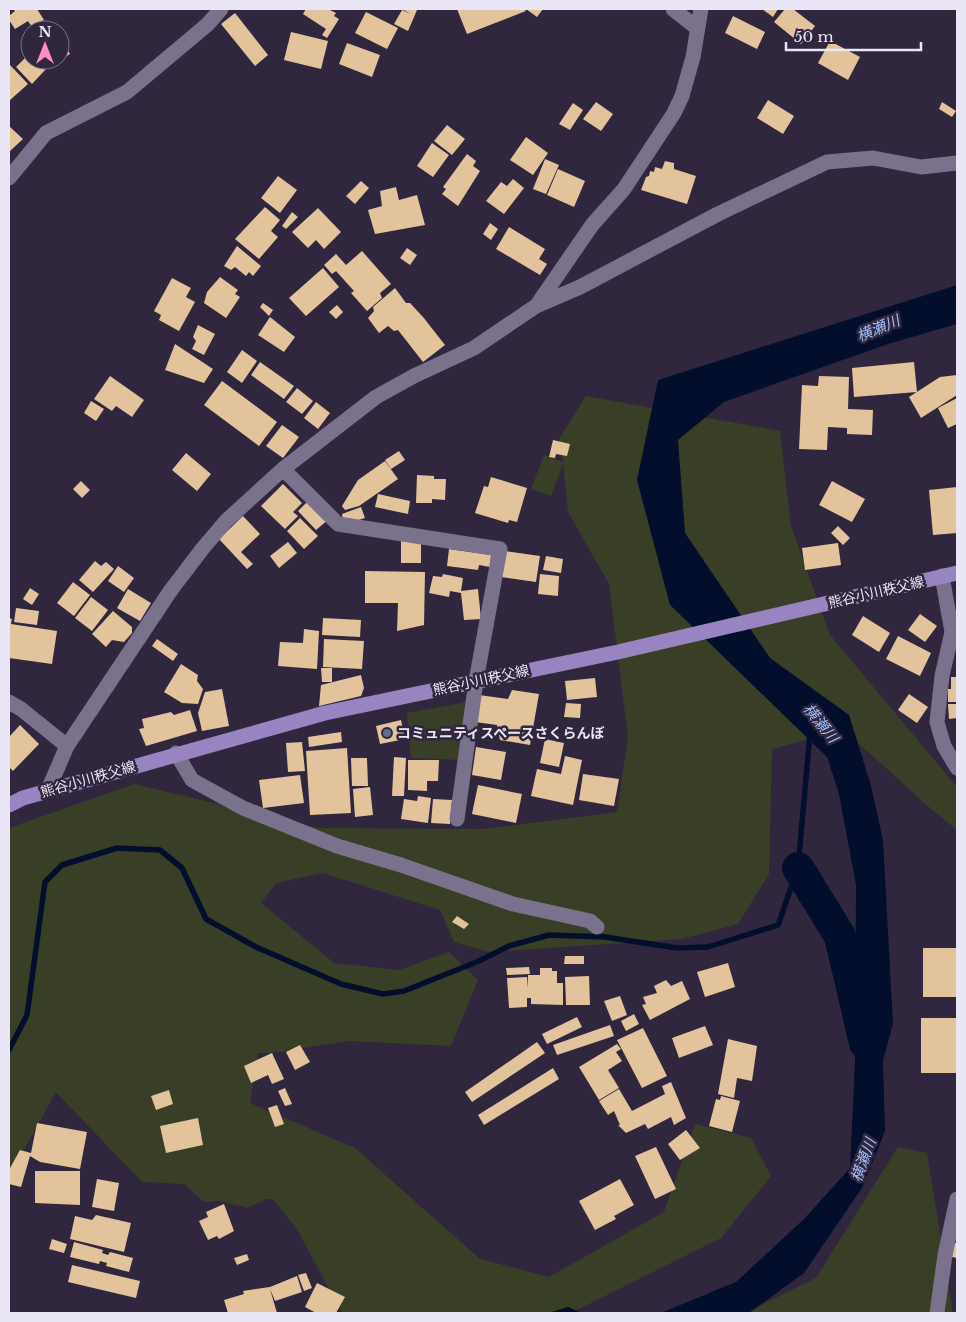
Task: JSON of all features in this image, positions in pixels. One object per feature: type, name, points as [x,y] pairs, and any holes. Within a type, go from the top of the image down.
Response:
[{"type":"main road","name":"熊谷小川秩父線","points":[[9,804],[48,790],[176,753],[325,713],[618,652],[957,573]]},
{"type":"street","points":[[9,178],[46,133],[127,92],[208,24],[221,9]]},
{"type":"street","points":[[673,9],[697,28]]},
{"type":"street","points":[[536,306],[592,225],[624,188],[674,113],[682,96],[693,57],[701,9]]},
{"type":"street","points":[[48,790],[67,746],[181,576],[226,521],[283,470],[376,397],[414,376],[474,348],[536,306],[580,287],[645,251],[827,162],[873,158],[922,167],[957,163]]},
{"type":"street","points":[[283,470],[338,524],[500,549],[476,681],[457,819]]},
{"type":"street","points":[[942,576],[954,633],[942,676],[937,722],[944,746],[957,768]]},
{"type":"street","points":[[9,702],[21,709],[67,746]]},
{"type":"street","points":[[176,753],[192,780],[252,812],[337,846],[401,865],[513,904],[590,921],[597,927]]},
{"type":"street","points":[[937,1313],[945,1255],[957,1200]]},
{"type":"green space","points":[[586,396],[780,431],[791,526],[830,635],[957,787],[957,830],[844,730],[772,749],[769,874],[738,924],[682,939],[489,952],[454,942],[440,910],[323,873],[276,883],[261,903],[334,963],[399,970],[449,952],[478,980],[451,1046],[349,1041],[272,1053],[258,1053],[250,1103],[355,1148],[480,1259],[549,1277],[664,1212],[695,1124],[751,1138],[771,1176],[721,1238],[571,1313],[342,1313],[298,1231],[273,1199],[266,1199],[248,1208],[219,1201],[204,1202],[184,1184],[142,1182],[56,1092],[9,1177],[9,828],[134,784],[319,828],[484,829],[617,812],[628,737],[609,584],[568,512],[563,464],[551,496],[531,489],[544,455],[563,462],[559,439]]},
{"type":"green space","points":[[472,701],[462,760],[411,758],[407,713]]},
{"type":"green space","points":[[898,1147],[927,1153],[953,1313],[745,1313],[816,1278]]},
{"type":"water","name":"横瀬川","points":[[957,285],[957,324],[888,344],[724,402],[678,440],[685,533],[770,658],[849,715],[871,786],[883,840],[893,1023],[883,1061],[885,1131],[862,1188],[804,1273],[749,1313],[661,1313],[736,1282],[805,1218],[850,1168],[855,1062],[856,885],[839,794],[827,757],[670,605],[637,480],[658,380]]},
{"type":"water","points":[[568,1307],[582,1313],[548,1313]]},
{"type":"building","points":[[13,9],[37,9],[44,20],[20,20],[20,26],[15,29],[9,20],[9,16],[15,11]]},
{"type":"building","points":[[306,9],[328,9],[336,13],[334,16],[339,19],[327,38],[322,35],[326,29],[303,14]]},
{"type":"building","points":[[402,9],[417,10],[408,31],[394,24],[402,10],[411,14]]},
{"type":"building","points":[[457,9],[524,9],[526,11],[467,34]]},
{"type":"building","points":[[526,9],[543,9],[537,17]]},
{"type":"building","points":[[762,9],[778,9],[773,17]]},
{"type":"building","points":[[785,9],[793,9],[815,26],[801,44],[774,22]]},
{"type":"building","points":[[366,12],[398,28],[387,49],[355,33]]},
{"type":"building","points":[[235,13],[268,55],[255,66],[221,24]]},
{"type":"building","points":[[733,16],[765,32],[757,49],[725,33]]},
{"type":"building","points":[[291,32],[328,41],[321,69],[284,60]]},
{"type":"building","points":[[830,41],[860,57],[848,80],[818,63]]},
{"type":"building","points":[[347,43],[380,55],[372,77],[339,64]]},
{"type":"building","points":[[20,63],[20,70],[45,70],[32,84],[16,67]]},
{"type":"building","points":[[10,65],[28,84],[9,101],[9,67]]},
{"type":"building","points":[[768,100],[794,116],[783,134],[757,118]]},
{"type":"building","points":[[596,102],[613,114],[601,131],[583,119]]},
{"type":"building","points":[[942,102],[956,111],[952,117],[939,109]]},
{"type":"building","points":[[573,103],[583,110],[570,130],[559,124]]},
{"type":"building","points":[[447,125],[465,139],[452,155],[434,141]]},
{"type":"building","points":[[9,126],[23,139],[9,152]]},
{"type":"building","points":[[526,137],[548,153],[533,175],[510,160]]},
{"type":"building","points":[[432,143],[449,155],[433,177],[417,166]]},
{"type":"building","points":[[467,154],[476,161],[473,166],[480,171],[458,206],[442,194],[446,189],[443,187]]},
{"type":"building","points":[[545,159],[559,165],[546,194],[533,189]]},
{"type":"building","points":[[665,161],[674,163],[674,169],[696,176],[687,204],[641,190],[650,171],[654,172],[655,167],[662,169]]},
{"type":"building","points":[[558,169],[585,181],[574,207],[547,195]]},
{"type":"building","points":[[278,176],[297,190],[280,213],[261,198]]},
{"type":"building","points":[[513,179],[524,188],[504,214],[486,201],[501,182],[507,186]]},
{"type":"building","points":[[361,181],[369,188],[355,204],[346,196]]},
{"type":"building","points":[[396,187],[399,200],[417,195],[425,225],[375,234],[368,210],[382,206],[380,191]]},
{"type":"building","points":[[265,207],[280,220],[271,231],[278,237],[259,259],[235,239]]},
{"type":"building","points":[[318,208],[341,232],[324,249],[316,240],[308,248],[292,232]]},
{"type":"building","points":[[292,212],[298,217],[286,229],[282,226]]},
{"type":"building","points":[[490,223],[498,229],[491,240],[483,234]]},
{"type":"building","points":[[509,227],[545,249],[539,259],[547,264],[540,275],[496,249]]},
{"type":"building","points":[[237,246],[261,266],[253,276],[249,272],[246,276],[235,267],[231,270],[224,266]]},
{"type":"building","points":[[407,248],[417,255],[410,265],[400,258]]},
{"type":"building","points":[[362,251],[391,284],[380,293],[382,298],[367,311],[351,293],[354,291],[336,271],[332,274],[324,265],[336,254],[346,265]]},
{"type":"building","points":[[323,268],[339,287],[306,316],[289,298]]},
{"type":"building","points":[[220,277],[238,290],[235,294],[240,297],[226,318],[204,303],[207,292]]},
{"type":"building","points":[[172,278],[191,288],[186,297],[195,302],[179,331],[159,320],[161,315],[154,311]]},
{"type":"building","points":[[395,288],[406,303],[410,303],[423,317],[445,345],[423,362],[398,330],[394,331],[388,326],[379,333],[368,318],[374,311],[373,307]]},
{"type":"building","points":[[263,303],[273,310],[269,316],[260,307]]},
{"type":"building","points":[[337,305],[343,312],[336,319],[329,312]]},
{"type":"building","points":[[270,317],[295,337],[284,352],[258,335]]},
{"type":"building","points":[[198,325],[215,334],[204,355],[192,349],[196,341],[193,337]]},
{"type":"building","points":[[175,344],[213,369],[204,383],[165,370]]},
{"type":"building","points":[[242,350],[257,361],[242,383],[227,372]]},
{"type":"building","points":[[260,362],[294,386],[284,399],[251,375]]},
{"type":"building","points":[[914,362],[917,392],[854,397],[852,368]]},
{"type":"building","points":[[957,375],[957,395],[921,418],[909,397],[940,377]]},
{"type":"building","points":[[110,376],[144,400],[132,417],[116,406],[112,411],[94,399]]},
{"type":"building","points":[[819,376],[849,377],[848,409],[873,410],[872,435],[847,434],[847,428],[828,427],[827,450],[799,449],[802,385],[818,386]]},
{"type":"building","points":[[222,381],[277,422],[259,446],[204,405]]},
{"type":"building","points":[[297,388],[313,401],[302,414],[286,402]]},
{"type":"building","points":[[957,398],[957,424],[948,428],[938,408]]},
{"type":"building","points":[[91,401],[104,409],[96,421],[84,413]]},
{"type":"building","points":[[316,402],[330,413],[318,429],[304,418]]},
{"type":"building","points":[[282,425],[299,437],[283,458],[266,446]]},
{"type":"building","points":[[553,440],[570,444],[567,456],[556,454],[555,458],[549,457]]},
{"type":"building","points":[[399,451],[405,460],[391,469],[385,460]]},
{"type":"building","points":[[186,453],[211,474],[197,491],[172,470]]},
{"type":"building","points":[[385,461],[398,479],[359,506],[345,510],[342,506],[358,480]]},
{"type":"building","points":[[417,475],[434,476],[434,479],[446,479],[445,500],[432,499],[432,503],[416,503]]},
{"type":"building","points":[[491,477],[527,488],[517,522],[509,520],[508,523],[475,513],[484,486],[488,487]]},
{"type":"building","points":[[81,481],[90,490],[82,498],[73,489]]},
{"type":"building","points":[[832,481],[865,499],[852,522],[819,505]]},
{"type":"building","points":[[283,484],[302,503],[293,512],[298,516],[285,529],[261,506]]},
{"type":"building","points":[[957,487],[957,533],[933,535],[929,490]]},
{"type":"building","points":[[378,494],[410,501],[408,514],[375,507]]},
{"type":"building","points":[[310,499],[329,519],[316,530],[298,511]]},
{"type":"building","points":[[361,507],[365,518],[352,522],[343,520],[342,514]]},
{"type":"building","points":[[243,516],[260,534],[241,552],[253,564],[247,569],[219,539]]},
{"type":"building","points":[[300,518],[318,536],[304,549],[287,531]]},
{"type":"building","points":[[838,526],[850,538],[843,545],[831,533]]},
{"type":"building","points":[[401,539],[421,539],[421,563],[401,563]]},
{"type":"building","points":[[288,542],[297,553],[279,568],[270,556]]},
{"type":"building","points":[[838,543],[841,565],[805,570],[802,548]]},
{"type":"building","points":[[449,549],[491,555],[490,567],[479,565],[478,570],[447,566]]},
{"type":"building","points":[[505,551],[540,556],[536,582],[501,577]]},
{"type":"building","points":[[546,556],[563,559],[561,573],[543,570]]},
{"type":"building","points":[[95,561],[101,566],[106,562],[114,569],[93,592],[79,580]]},
{"type":"building","points":[[118,566],[134,578],[124,592],[108,581]]},
{"type":"building","points":[[365,571],[425,572],[424,625],[397,631],[398,603],[365,603]]},
{"type":"building","points":[[443,574],[463,578],[461,591],[478,589],[481,619],[464,620],[461,593],[450,591],[449,597],[429,593],[433,576],[442,577]]},
{"type":"building","points":[[540,574],[559,576],[558,596],[538,594]]},
{"type":"building","points":[[73,582],[90,595],[74,616],[57,603]]},
{"type":"building","points":[[30,588],[39,594],[32,605],[23,599]]},
{"type":"building","points":[[128,589],[151,603],[140,621],[117,608]]},
{"type":"building","points":[[91,597],[108,610],[92,631],[75,618]]},
{"type":"building","points":[[16,608],[39,611],[37,625],[14,622]]},
{"type":"building","points":[[113,611],[132,627],[132,633],[124,642],[112,640],[106,647],[92,634]]},
{"type":"building","points":[[920,614],[937,626],[925,642],[908,630]]},
{"type":"building","points":[[863,616],[890,633],[879,652],[852,635]]},
{"type":"building","points":[[9,618],[12,619],[11,624],[57,631],[52,664],[9,658]]},
{"type":"building","points":[[323,618],[361,620],[360,637],[322,635]]},
{"type":"building","points":[[304,629],[319,631],[317,669],[278,666],[280,642],[303,643]]},
{"type":"building","points":[[898,636],[931,653],[920,676],[886,659]]},
{"type":"building","points":[[157,639],[178,654],[173,661],[152,646]]},
{"type":"building","points":[[324,639],[364,641],[362,669],[323,667]]},
{"type":"building","points":[[181,664],[198,675],[197,681],[203,689],[198,704],[182,703],[164,692]]},
{"type":"building","points":[[321,668],[332,668],[332,682],[322,682]]},
{"type":"building","points":[[361,675],[364,688],[361,696],[319,706],[321,685]]},
{"type":"building","points":[[951,677],[957,677],[957,702],[948,702],[948,689],[951,689]]},
{"type":"building","points":[[595,678],[597,697],[567,700],[565,681]]},
{"type":"building","points":[[222,689],[229,726],[202,731],[198,713],[205,692]]},
{"type":"building","points":[[512,690],[539,694],[530,745],[500,740],[497,725],[475,722],[479,695],[508,699]]},
{"type":"building","points":[[909,694],[928,707],[917,723],[898,710]]},
{"type":"building","points":[[566,703],[581,704],[580,718],[564,717]]},
{"type":"building","points":[[948,704],[957,704],[957,718],[949,719]]},
{"type":"building","points":[[190,710],[197,731],[146,746],[139,729],[144,728],[142,719],[171,712],[174,715]]},
{"type":"building","points":[[401,720],[405,739],[380,744],[376,726]]},
{"type":"building","points":[[20,725],[39,744],[13,771],[9,767],[9,737]]},
{"type":"building","points":[[341,732],[342,742],[309,747],[308,737]]},
{"type":"building","points":[[545,739],[564,743],[559,767],[540,763]]},
{"type":"building","points":[[302,742],[305,771],[288,772],[286,743]]},
{"type":"building","points":[[476,747],[506,752],[501,780],[472,775]]},
{"type":"building","points":[[347,748],[351,813],[310,815],[306,751]]},
{"type":"building","points":[[565,756],[582,760],[573,805],[531,796],[537,769],[561,774]]},
{"type":"building","points":[[394,757],[406,758],[404,796],[392,796]]},
{"type":"building","points":[[351,758],[367,758],[368,786],[352,786]]},
{"type":"building","points":[[408,760],[439,760],[438,781],[427,781],[427,791],[408,790]]},
{"type":"building","points":[[583,774],[619,779],[614,806],[579,800]]},
{"type":"building","points":[[300,775],[304,803],[263,808],[259,780]]},
{"type":"building","points":[[478,785],[522,794],[516,823],[472,814]]},
{"type":"building","points":[[370,787],[373,815],[355,817],[353,789]]},
{"type":"building","points":[[418,796],[431,798],[428,823],[401,819],[404,799],[417,801]]},
{"type":"building","points":[[433,799],[452,800],[450,824],[431,823]]},
{"type":"building","points":[[457,916],[469,924],[464,929],[452,922]]},
{"type":"building","points":[[923,948],[957,948],[957,997],[923,997]]},
{"type":"building","points":[[565,956],[584,956],[584,964],[564,964]]},
{"type":"building","points":[[728,963],[735,987],[705,997],[697,972]]},
{"type":"building","points":[[529,967],[530,974],[507,975],[506,968]]},
{"type":"building","points":[[540,968],[552,968],[552,971],[557,971],[557,983],[563,983],[563,1005],[531,1004],[531,998],[527,998],[527,1007],[509,1008],[507,978],[527,977],[528,988],[528,975],[540,975]]},
{"type":"building","points":[[589,976],[590,1005],[566,1005],[565,977]]},
{"type":"building","points":[[666,980],[671,986],[682,981],[690,999],[650,1020],[642,1005],[646,1004],[643,997],[657,993],[654,986]]},
{"type":"building","points":[[620,996],[627,1015],[612,1021],[604,1001]]},
{"type":"building","points":[[634,1014],[639,1024],[626,1031],[621,1021]]},
{"type":"building","points":[[577,1017],[582,1027],[547,1044],[542,1034]]},
{"type":"building","points":[[921,1018],[957,1018],[957,1073],[921,1073]]},
{"type":"building","points":[[610,1025],[614,1036],[557,1055],[553,1045]]},
{"type":"building","points":[[705,1026],[713,1045],[679,1058],[672,1038]]},
{"type":"building","points":[[643,1028],[667,1076],[642,1088],[617,1040]]},
{"type":"building","points":[[728,1039],[757,1046],[752,1081],[737,1078],[734,1098],[718,1094]]},
{"type":"building","points":[[537,1042],[545,1053],[472,1102],[465,1092]]},
{"type":"building","points":[[617,1044],[621,1049],[616,1052],[622,1061],[608,1070],[619,1088],[599,1100],[579,1067]]},
{"type":"building","points":[[300,1045],[310,1062],[295,1070],[286,1052]]},
{"type":"building","points":[[272,1053],[284,1079],[272,1084],[268,1075],[251,1083],[244,1066]]},
{"type":"building","points":[[553,1068],[559,1079],[484,1125],[478,1115]]},
{"type":"building","points":[[671,1082],[686,1118],[674,1125],[671,1117],[648,1129],[645,1124],[626,1133],[618,1125],[620,1125],[614,1111],[608,1115],[599,1101],[619,1089],[632,1111],[665,1094],[662,1086]]},
{"type":"building","points":[[285,1088],[292,1104],[285,1106],[278,1091]]},
{"type":"building","points":[[169,1090],[173,1104],[156,1110],[151,1096]]},
{"type":"building","points":[[721,1096],[740,1101],[732,1132],[709,1126],[716,1099],[720,1100]]},
{"type":"building","points":[[277,1105],[284,1124],[275,1127],[268,1108]]},
{"type":"building","points":[[198,1118],[203,1145],[166,1153],[160,1126]]},
{"type":"building","points":[[37,1123],[87,1132],[80,1169],[40,1162],[30,1156],[21,1187],[9,1184],[9,1170],[20,1150],[31,1153]]},
{"type":"building","points":[[686,1130],[700,1148],[680,1160],[668,1144]]},
{"type":"building","points":[[656,1147],[676,1189],[655,1199],[635,1156]]},
{"type":"building","points":[[35,1171],[80,1171],[80,1205],[35,1203]]},
{"type":"building","points":[[97,1179],[119,1183],[114,1211],[92,1207]]},
{"type":"building","points":[[620,1179],[634,1205],[614,1216],[616,1219],[595,1230],[579,1201]]},
{"type":"building","points":[[224,1204],[234,1231],[219,1239],[217,1236],[208,1240],[199,1221],[208,1217],[206,1212]]},
{"type":"building","points":[[96,1215],[131,1223],[124,1252],[70,1239],[75,1216],[92,1220]]},
{"type":"building","points":[[52,1239],[67,1244],[64,1253],[49,1249]]},
{"type":"building","points":[[74,1242],[103,1250],[102,1253],[108,1255],[110,1252],[133,1258],[129,1272],[106,1266],[107,1263],[100,1261],[99,1264],[70,1257]]},
{"type":"building","points":[[954,1243],[957,1243],[957,1258],[952,1257]]},
{"type":"building","points":[[247,1254],[249,1260],[237,1265],[234,1258]]},
{"type":"building","points":[[72,1265],[140,1281],[136,1298],[68,1282]]},
{"type":"building","points":[[306,1273],[312,1288],[304,1291],[298,1275]]},
{"type":"building","points":[[297,1276],[302,1292],[275,1301],[270,1289],[277,1313],[228,1313],[224,1300],[244,1294],[243,1291],[270,1287]]},
{"type":"building","points":[[317,1283],[345,1297],[336,1313],[316,1313],[305,1307]]},
{"type":"waterway","name":"横瀬川","points":[[9,1050],[27,1015],[45,882],[62,865],[117,848],[160,850],[182,868],[206,919],[256,947],[341,984],[383,994],[404,991],[479,961],[509,946],[549,935],[605,937],[677,948],[708,947],[778,925],[798,868],[810,733]]},
{"type":"waterway","points":[[798,868],[840,936],[865,1043]]},
{"type":"place","name":"コミュニティスペースさくらんぼ","points":[[387,733]]}]
